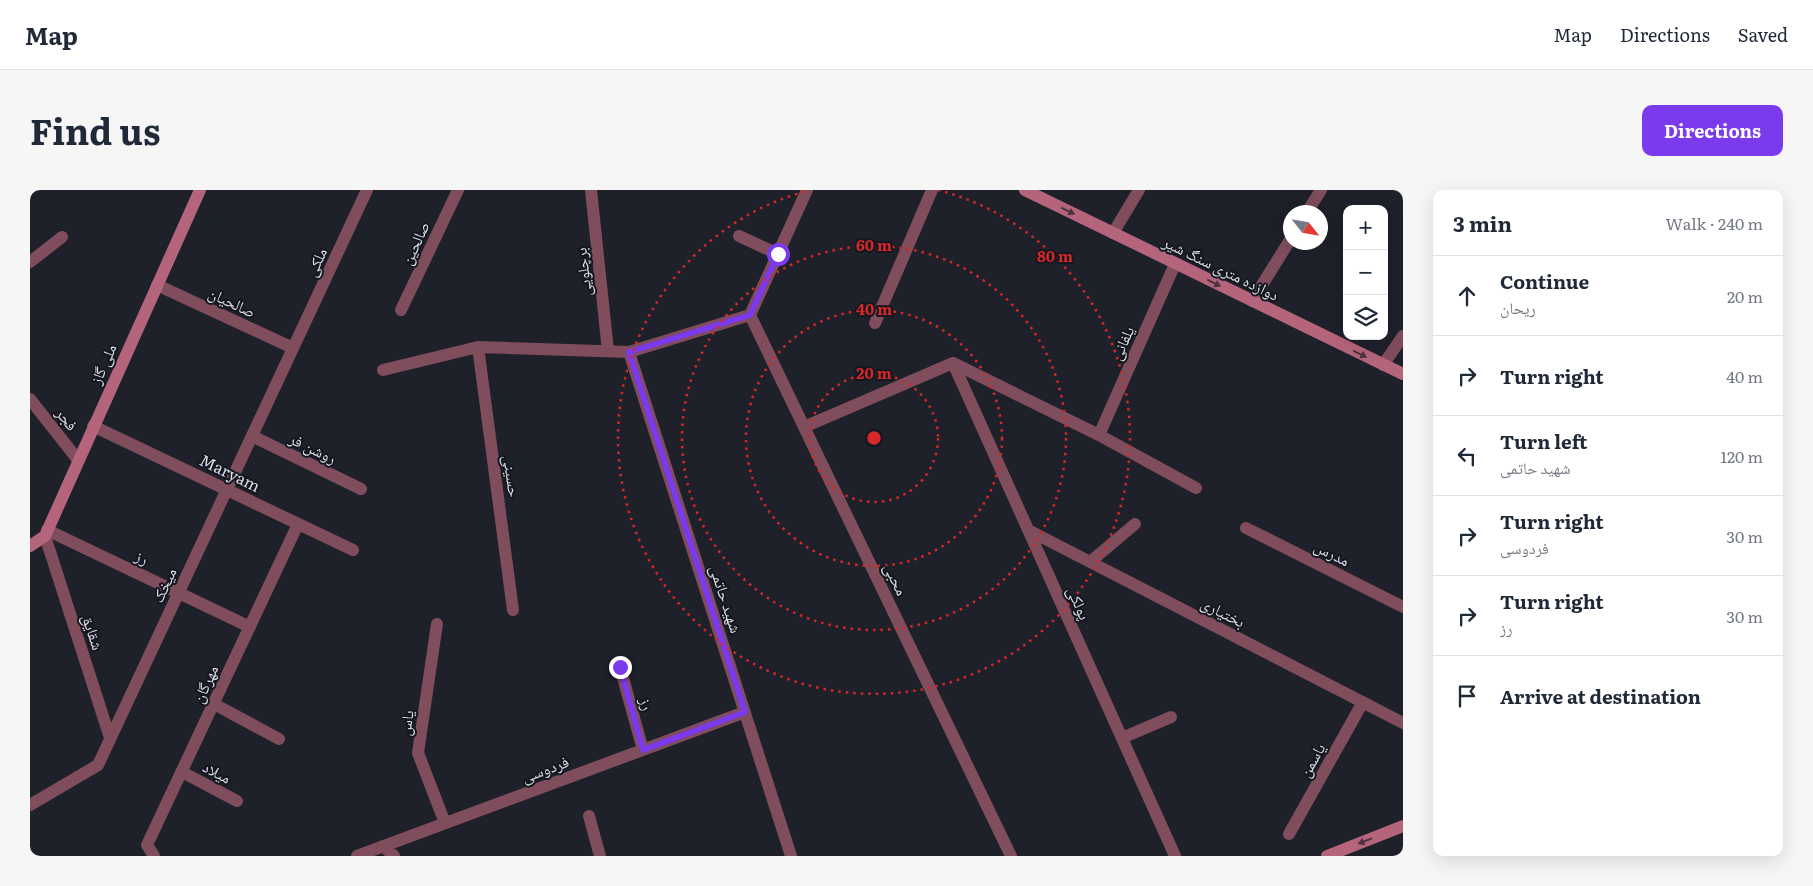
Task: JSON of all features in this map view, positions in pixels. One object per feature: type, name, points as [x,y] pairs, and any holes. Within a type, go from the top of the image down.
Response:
[{"type":"street","name":"ملی گاز","points":[[46,533],[200,190]]},
{"type":"street","name":"ملکی","points":[[293,348],[367,190]]},
{"type":"street","name":"صالحین","points":[[401,310],[458,190]]},
{"type":"street","name":"برچلویی","points":[[591,190],[608,351]]},
{"type":"street","points":[[383,370],[478,346],[629,352],[750,315],[807,190]]},
{"type":"street","points":[[875,323],[932,190]]},
{"type":"street","name":"دوازده متری سنگ شیر","points":[[1024,190],[1403,374]]},
{"type":"street","points":[[1113,233],[1139,190]]},
{"type":"street","points":[[1311,205],[1321,190]]},
{"type":"street","points":[[739,236],[778,254]]},
{"type":"street","points":[[30,262],[62,237]]},
{"type":"street","points":[[1252,301],[1284,250]]},
{"type":"street","name":"یلفانی","points":[[1099,435],[1175,264]]},
{"type":"street","name":"صالحیان","points":[[157,285],[293,348]]},
{"type":"street","name":"محبی","points":[[750,315],[1011,856]]},
{"type":"street","points":[[1384,365],[1403,336]]},
{"type":"street","name":"حسینی","points":[[478,346],[513,610]]},
{"type":"street","name":"میخک","points":[[30,805],[98,765],[293,348]]},
{"type":"street","name":"شهید حاتمی","points":[[629,352],[791,856]]},
{"type":"street","points":[[804,427],[953,363],[1099,435],[1196,488]]},
{"type":"street","name":"پولکی","points":[[953,363],[1175,856]]},
{"type":"street","name":"فجر","points":[[30,399],[78,460]]},
{"type":"street","name":"Maryam","points":[[93,426],[353,550]]},
{"type":"street","name":"روشن فر","points":[[252,436],[360,489]]},
{"type":"street","name":"مهرگان","points":[[154,856],[147,845],[298,524]]},
{"type":"street","points":[[1090,562],[1135,524]]},
{"type":"street","name":"مدرس","points":[[1246,528],[1403,607]]},
{"type":"street","name":"بختیاری","points":[[1028,530],[1403,723]]},
{"type":"street","points":[[30,546],[46,533]]},
{"type":"street","name":"رز","points":[[46,533],[178,592],[250,627]]},
{"type":"street","name":"شقایق","points":[[46,533],[110,738]]},
{"type":"street","name":"یاس","points":[[437,624],[418,753],[445,823]]},
{"type":"street","name":"رز","points":[[620,667],[643,750]]},
{"type":"street","name":"یاسمن","points":[[1289,834],[1363,702]]},
{"type":"street","points":[[214,704],[279,738]]},
{"type":"street","name":"فردوسی","points":[[357,856],[383,851],[445,823],[745,712]]},
{"type":"street","points":[[1122,738],[1171,717]]},
{"type":"street","name":"میلاد","points":[[182,772],[237,801]]},
{"type":"street","points":[[589,816],[600,856]]},
{"type":"street","points":[[1327,856],[1403,826]]},
{"type":"street","points":[[383,851],[394,856]]},
{"type":"route","points":[[620,667],[643,750],[745,712],[629,352],[750,315],[778,254]]}]
